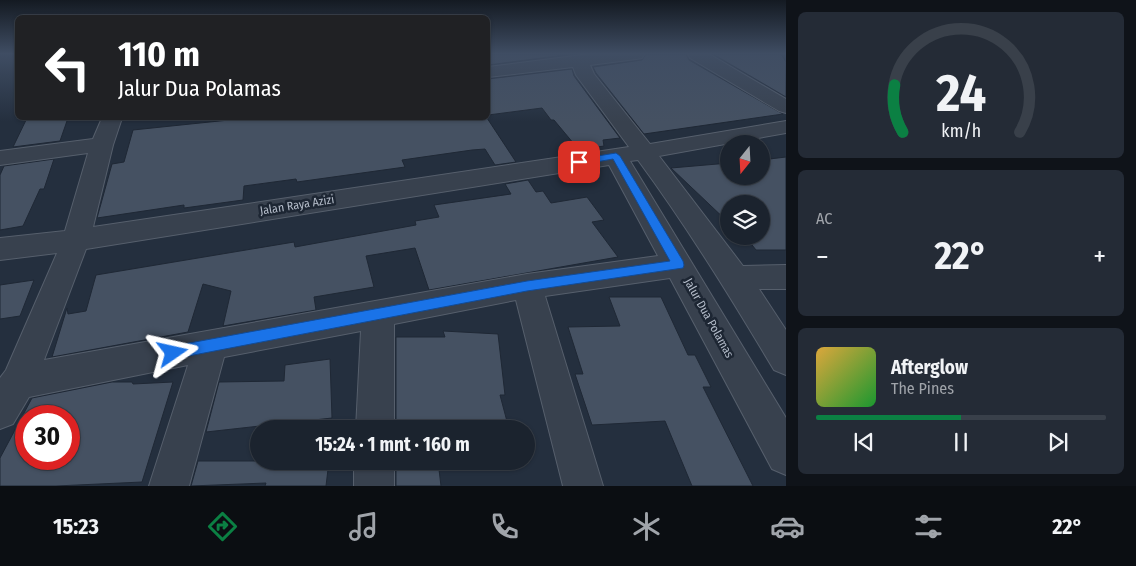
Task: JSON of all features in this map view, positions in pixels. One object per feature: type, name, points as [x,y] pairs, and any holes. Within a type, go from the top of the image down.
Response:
[{"type":"street","points":[[586,77],[630,154],[735,278],[786,359]]},
{"type":"street","points":[[735,77],[786,107]]},
{"type":"street","points":[[0,411],[18,382],[76,240],[102,145],[113,120]]},
{"type":"street","name":"Jalan Raya Azizi","points":[[0,249],[76,240],[630,154],[786,127]]},
{"type":"street","points":[[0,158],[102,145]]},
{"type":"street","name":"Jalur Dua Polamas","points":[[630,154],[678,265],[786,455]]},
{"type":"street","points":[[18,382],[527,286],[678,265]]},
{"type":"street","points":[[735,278],[786,277]]},
{"type":"street","points":[[527,286],[583,486]]},
{"type":"street","points":[[375,420],[378,314]]},
{"type":"street","points":[[169,486],[211,345]]},
{"type":"street","points":[[374,470],[374,486]]},
{"type":"building","points":[[507,77],[575,77],[620,138],[603,140],[604,146],[579,150],[542,108],[490,115],[490,79]]},
{"type":"building","points":[[599,77],[718,77],[783,114],[644,134]]},
{"type":"building","points":[[752,77],[786,77],[786,97]]},
{"type":"building","points":[[26,120],[67,120],[60,141],[13,147]]},
{"type":"building","points":[[229,120],[488,120],[516,162],[495,165],[485,149],[472,150],[402,160],[405,167],[297,182],[296,179],[244,186],[243,200],[184,208],[184,205],[97,218],[112,164],[124,162],[133,130]]},
{"type":"building","points":[[786,157],[786,250],[756,250],[752,245],[770,245],[770,195],[720,195],[720,214],[671,168],[720,164],[720,185],[770,185],[770,159]]},
{"type":"building","points":[[54,159],[44,189],[40,189],[23,226],[0,230],[0,175],[4,166]]},
{"type":"building","points":[[528,180],[536,192],[543,191],[551,203],[587,197],[604,220],[592,222],[618,257],[429,290],[415,248],[366,256],[374,287],[314,297],[316,310],[223,326],[231,291],[203,284],[188,332],[52,357],[67,308],[68,314],[86,311],[96,275],[294,242],[295,247],[416,225],[415,221],[439,217],[434,205],[511,194],[505,184]]},
{"type":"building","points":[[34,280],[20,316],[0,319],[0,285]]},
{"type":"building","points":[[609,297],[661,297],[688,355],[695,355],[711,387],[703,387],[753,486],[692,486],[665,421],[592,425],[575,374],[583,374],[568,327],[620,326]]},
{"type":"building","points":[[443,331],[498,334],[505,395],[500,395],[507,420],[396,420],[396,337],[445,337]]},
{"type":"building","points":[[330,359],[332,418],[314,420],[250,420],[250,427],[206,432],[219,382],[284,381],[285,365]]},
{"type":"building","points":[[112,382],[132,382],[133,384],[173,382],[142,482],[56,486],[0,486],[0,458],[15,430],[15,470],[80,470],[80,405],[28,405],[32,398]]},
{"type":"building","points":[[198,461],[250,461],[250,470],[328,470],[326,486],[265,486],[266,483],[191,486]]},
{"type":"building","points":[[396,470],[439,470],[441,486],[396,486]]},
{"type":"route","points":[[173,353],[527,286],[678,265],[616,156],[579,162]]}]
